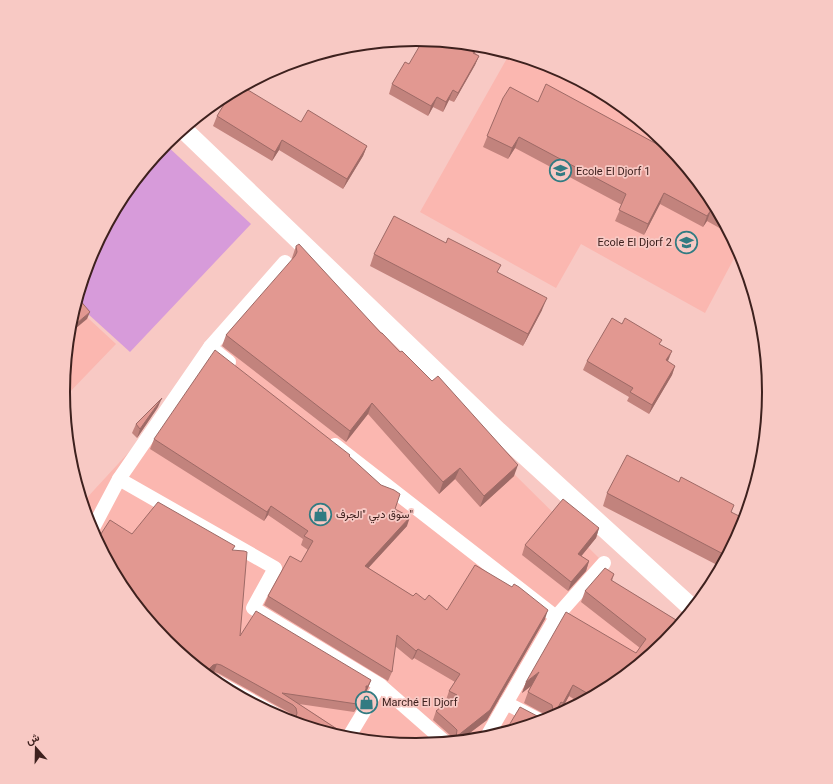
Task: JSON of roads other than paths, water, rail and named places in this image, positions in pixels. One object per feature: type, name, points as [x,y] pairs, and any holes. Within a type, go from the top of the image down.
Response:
[{"type":"street","points":[[187,133],[507,440],[689,605]]},
{"type":"street","points":[[96,522],[119,479],[210,348],[285,262]]},
{"type":"street","points":[[210,348],[242,372]]},
{"type":"street","points":[[323,436],[556,617]]},
{"type":"street","points":[[119,479],[275,568],[253,608],[380,685],[439,737]]},
{"type":"street","points":[[491,729],[556,617],[604,564]]},
{"type":"street","points":[[352,732],[380,685]]},
{"type":"street","points":[[506,702],[535,718]]},
{"type":"place","name":"Ecole El Djorf 1","points":[[560,171]]},
{"type":"place","name":"Ecole El Djorf 2","points":[[687,242]]},
{"type":"place","name":"سوق دبي \"الجرف\"","points":[[321,514]]},
{"type":"place","name":"Marché El Djorf","points":[[367,702]]}]
